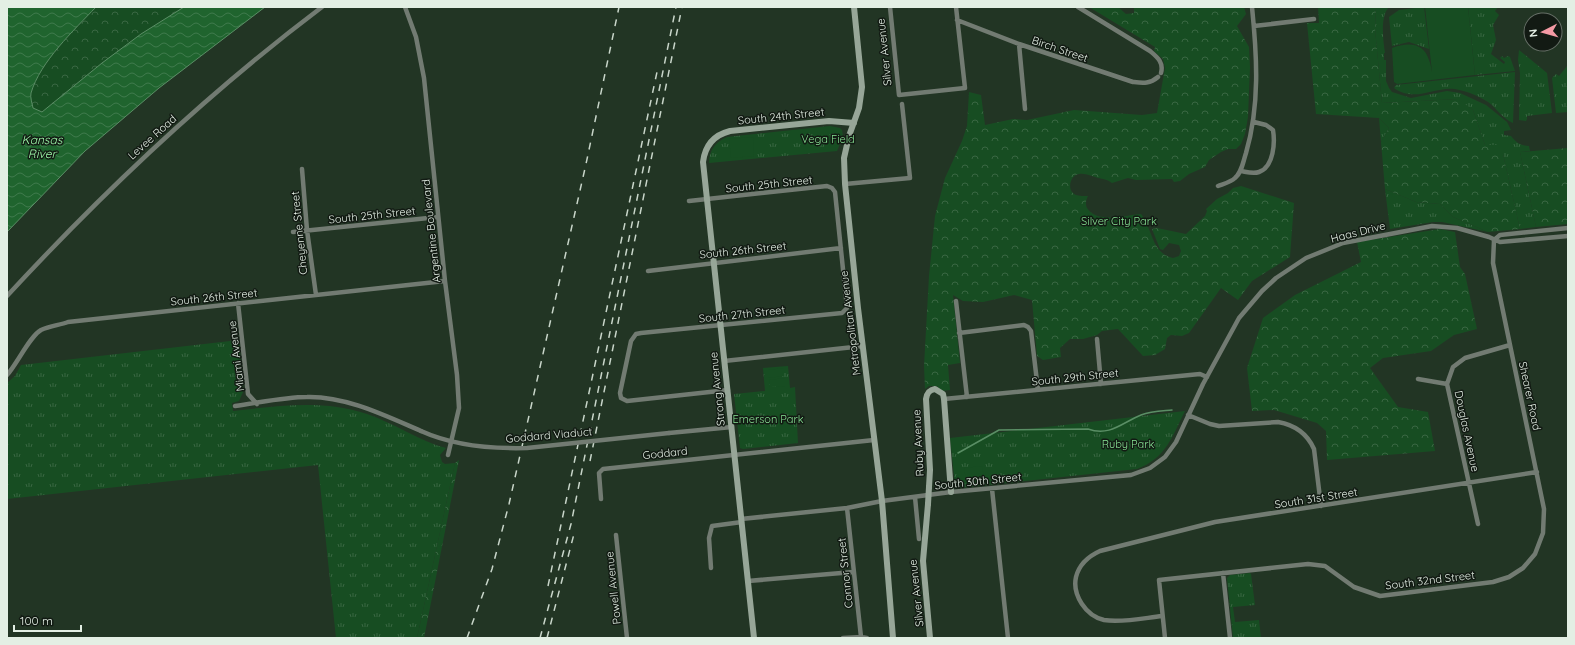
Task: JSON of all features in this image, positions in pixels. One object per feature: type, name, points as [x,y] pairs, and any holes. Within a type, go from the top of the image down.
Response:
[{"type":"street","name":"Levee Road","points":[[7,296],[131,168],[245,68],[322,7]]},
{"type":"street","name":"Argentine Boulevard","points":[[405,7],[413,28],[421,59],[445,281],[457,375],[459,408],[448,455]]},
{"type":"street","name":"Metropolitan Avenue","points":[[854,7],[862,87],[859,108],[849,136],[844,158],[845,184],[882,501],[893,638]]},
{"type":"street","name":"Silver Avenue","points":[[890,7],[899,95],[965,88],[957,20]]},
{"type":"street","points":[[956,7],[957,20]]},
{"type":"street","name":"Birch Street","points":[[957,20],[1019,44],[1133,82],[1146,83],[1154,81],[1160,75],[1162,66],[1159,59],[1150,51],[1078,7]]},
{"type":"street","points":[[1218,186],[1234,179],[1241,171],[1254,122],[1256,49],[1252,7]]},
{"type":"street","points":[[1254,26],[1314,19]]},
{"type":"street","points":[[1019,44],[1025,109]]},
{"type":"street","points":[[845,184],[910,178],[902,104]]},
{"type":"street","name":"South 24th Street","points":[[713,139],[730,131],[821,122],[838,121],[854,123]]},
{"type":"street","points":[[1241,171],[1251,173],[1262,171],[1266,168],[1272,157],[1274,138],[1273,130],[1266,124],[1254,122]]},
{"type":"street","name":"Strong Avenue","points":[[713,139],[704,154],[704,162],[754,638]]},
{"type":"street","name":"Cheyenne Street","points":[[302,169],[307,230],[316,295]]},
{"type":"street","name":"South 25th Street","points":[[689,201],[827,186],[832,188],[835,192],[841,248]]},
{"type":"street","name":"South 25th Street","points":[[293,232],[438,217]]},
{"type":"street","name":"Haas Drive","points":[[1188,415],[1238,318],[1251,302],[1276,278],[1306,258],[1344,243],[1432,226],[1457,228],[1489,237],[1500,242],[1568,236]]},
{"type":"street","points":[[1494,240],[1500,235],[1568,228]]},
{"type":"street","name":"Shearer Road","points":[[1494,240],[1493,263],[1544,509],[1543,533],[1535,554]]},
{"type":"street","name":"South 26th Street","points":[[648,271],[841,248]]},
{"type":"street","name":"South 27th Street","points":[[728,390],[627,401],[621,398],[620,393],[631,341],[636,334],[842,313],[847,308],[841,248]]},
{"type":"street","name":"South 26th Street","points":[[7,375],[35,335],[41,331],[68,322],[445,281]]},
{"type":"street","points":[[956,301],[967,397]]},
{"type":"street","name":"Miami Avenue","points":[[238,303],[248,394],[257,404]]},
{"type":"street","points":[[959,333],[1024,325],[1028,327],[1031,332],[1038,390]]},
{"type":"street","points":[[1097,339],[1101,384]]},
{"type":"street","points":[[1418,380],[1447,384],[1452,367],[1465,358],[1510,345]]},
{"type":"street","points":[[724,361],[863,346]]},
{"type":"street","name":"South 29th Street","points":[[944,399],[1200,374],[1207,377]]},
{"type":"street","name":"Douglas Avenue","points":[[1447,384],[1478,524]]},
{"type":"street","name":"Ruby Avenue","points":[[923,561],[930,470],[926,399],[927,393],[930,390],[935,389],[943,394],[944,399]]},
{"type":"street","name":"Goddard Viaduct","points":[[234,406],[307,397],[331,398],[381,413],[440,439],[480,447],[508,449],[732,427]]},
{"type":"street","points":[[944,399],[951,492]]},
{"type":"street","points":[[1188,415],[1219,426],[1268,422],[1286,423],[1299,429],[1311,442],[1316,458],[1321,506]]},
{"type":"street","name":"South 30th Street","points":[[711,568],[709,538],[712,526],[951,492],[1131,475],[1142,472],[1157,464],[1165,456],[1176,442],[1188,415]]},
{"type":"street","points":[[735,455],[874,440]]},
{"type":"street","name":"Goddard","points":[[601,499],[599,473],[603,468],[735,455]]},
{"type":"street","name":"South 31st Street","points":[[1162,616],[1103,620],[1093,615],[1083,607],[1075,588],[1076,577],[1084,562],[1091,555],[1100,551],[1215,522],[1537,472]]},
{"type":"street","points":[[992,489],[1008,638]]},
{"type":"street","points":[[915,497],[920,539]]},
{"type":"street","name":"Connor Street","points":[[847,508],[861,637]]},
{"type":"street","name":"Powell Avenue","points":[[616,535],[627,638]]},
{"type":"street","name":"Silver Avenue","points":[[920,547],[923,561],[930,638]]},
{"type":"street","name":"South 32nd Street","points":[[1162,616],[1159,580],[1299,564],[1325,566],[1354,588],[1380,596],[1493,582],[1509,577],[1523,568],[1535,554]]},
{"type":"street","points":[[748,581],[853,572]]},
{"type":"street","points":[[1223,573],[1230,638]]},
{"type":"street","points":[[1162,616],[1164,638]]},
{"type":"street","points":[[843,638],[867,638]]},
{"type":"green space","points":[[96,7],[184,7],[102,63],[42,112],[33,108],[31,93],[42,70],[59,47]]},
{"type":"green space","name":"Silver City Park","points":[[1089,7],[1118,7],[1126,14],[1134,13],[1134,7],[1244,7],[1246,14],[1237,26],[1249,47],[1250,67],[1248,117],[1245,134],[1241,144],[1236,149],[1228,149],[1221,152],[1209,160],[1205,167],[1189,174],[1180,181],[1174,182],[1172,179],[1136,180],[1128,178],[1112,183],[1107,180],[1079,174],[1073,177],[1070,183],[1073,193],[1088,196],[1086,202],[1087,208],[1098,216],[1112,217],[1141,214],[1156,246],[1160,251],[1173,258],[1179,256],[1181,251],[1179,245],[1169,243],[1163,250],[1160,249],[1152,229],[1157,228],[1186,234],[1205,216],[1207,211],[1206,209],[1217,199],[1228,193],[1233,188],[1241,186],[1294,203],[1290,257],[1252,281],[1238,300],[1221,288],[1189,333],[1182,336],[1171,335],[1167,338],[1165,349],[1155,355],[1143,356],[1118,329],[1102,331],[1097,335],[1083,339],[1070,339],[1060,348],[1061,357],[1043,360],[1037,356],[1032,300],[1014,295],[983,302],[963,301],[953,295],[960,363],[948,365],[950,390],[942,391],[937,386],[929,386],[925,389],[924,366],[929,276],[935,216],[945,178],[962,141],[967,126],[969,92],[981,95],[985,125],[1013,119],[1027,120],[1074,110],[1142,115],[1157,113],[1165,68],[1163,59],[1154,51],[1155,47]]},
{"type":"green space","points":[[1318,7],[1376,7],[1375,29],[1382,103],[1458,99],[1473,110],[1485,145],[1496,145],[1503,154],[1520,229],[1488,232],[1453,217],[1440,204],[1416,202],[1385,189],[1381,142],[1389,128],[1379,118],[1316,114],[1307,23],[1319,23]]},
{"type":"green space","points":[[1376,7],[1389,7],[1384,16],[1383,35],[1385,53],[1384,60],[1386,60],[1386,81],[1392,92],[1411,98],[1447,91],[1460,93],[1486,105],[1507,122],[1511,130],[1504,131],[1504,135],[1511,136],[1518,143],[1529,146],[1530,151],[1520,152],[1536,227],[1520,229],[1503,154],[1485,145],[1473,110],[1457,99],[1382,103],[1375,29]]},
{"type":"green space","points":[[1424,7],[1429,49],[1409,42],[1392,46],[1389,17],[1399,10]]},
{"type":"green space","points":[[1425,7],[1468,7],[1475,75],[1397,84],[1394,82],[1392,48],[1398,46],[1409,44],[1423,50],[1427,54],[1432,72]]},
{"type":"green space","points":[[1468,7],[1498,7],[1495,11],[1499,15],[1493,25],[1496,40],[1491,54],[1504,64],[1505,62],[1500,58],[1502,56],[1504,58],[1508,56],[1510,57],[1515,71],[1475,75]]},
{"type":"green space","points":[[1519,50],[1547,73],[1552,113],[1527,116],[1526,121],[1519,120]]},
{"type":"green space","points":[[1568,65],[1568,112],[1556,113],[1552,78],[1556,74],[1559,76]]},
{"type":"green space","points":[[1515,72],[1513,123],[1504,118],[1488,102],[1464,91],[1447,89],[1410,94],[1394,88],[1396,85]]},
{"type":"green space","points":[[1379,118],[1389,128],[1381,142]]},
{"type":"green space","name":"Vega Field","points":[[830,126],[840,128],[842,130],[843,136],[837,151],[709,163],[710,155],[716,144],[727,137]]},
{"type":"green space","points":[[753,137],[754,156],[731,158],[729,139]]},
{"type":"green space","points":[[1568,148],[1568,224],[1536,227],[1520,152]]},
{"type":"green space","points":[[1385,189],[1416,202],[1440,204],[1453,217],[1488,232],[1442,222],[1433,222],[1390,229]]},
{"type":"green space","points":[[1440,229],[1455,232],[1460,267],[1465,274],[1477,329],[1454,335],[1431,351],[1383,358],[1370,368],[1398,407],[1428,412],[1435,451],[1327,460],[1326,431],[1317,423],[1274,410],[1252,411],[1247,368],[1263,318],[1295,295],[1361,262],[1357,242]]},
{"type":"green space","points":[[239,340],[243,392],[239,401],[232,403],[233,411],[300,405],[334,406],[350,409],[377,418],[426,441],[446,448],[440,455],[442,462],[445,464],[455,463],[417,638],[336,638],[318,465],[7,499],[7,383],[15,376],[21,365]]},
{"type":"green space","name":"Emerson Park","points":[[788,366],[790,388],[795,387],[798,443],[743,449],[740,448],[734,394],[765,391],[763,368]]},
{"type":"green space","points":[[784,368],[784,376],[768,378],[768,370]]},
{"type":"green space","points":[[785,378],[785,386],[770,387],[769,380]]},
{"type":"green space","name":"Ruby Park","points":[[1185,411],[1172,438],[1162,453],[1155,459],[1137,469],[959,488],[955,485],[950,438]]},
{"type":"green space","points":[[459,460],[424,638],[417,638],[455,463]]},
{"type":"green space","points":[[982,466],[984,477],[966,480],[964,468]]},
{"type":"green space","points":[[1250,573],[1255,605],[1233,607],[1235,622],[1259,620],[1261,638],[1233,638],[1227,578],[1230,575]]},
{"type":"water","name":"Kansas River","points":[[7,7],[96,7],[68,36],[50,58],[35,81],[31,93],[33,108],[42,112],[102,63],[141,34],[184,7],[265,7],[159,88],[85,151],[7,232]]},
{"type":"waterway","points":[[958,453],[999,430],[1088,429],[1103,431],[1116,428],[1145,414],[1156,411],[1172,410]]},
{"type":"railway","points":[[467,638],[492,569],[509,504],[586,164],[619,7]]},
{"type":"railway","points":[[540,638],[571,524],[676,7]]},
{"type":"railway","points":[[590,461],[682,7]]},
{"type":"railway","points":[[548,586],[657,72]]},
{"type":"railway","points":[[547,638],[575,530]]}]
